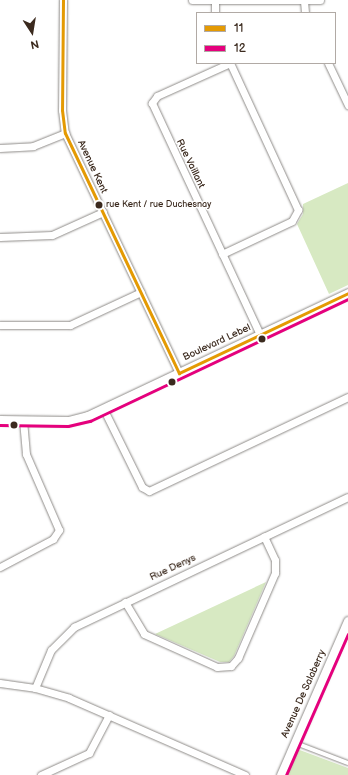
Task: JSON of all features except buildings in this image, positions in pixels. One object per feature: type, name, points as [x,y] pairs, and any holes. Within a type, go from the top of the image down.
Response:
[{"type":"street","name":"Avenue Kent","points":[[63,0],[62,110],[65,132],[179,373]]},
{"type":"street","points":[[192,0],[320,0]]},
{"type":"street","points":[[215,0],[215,12]]},
{"type":"street","points":[[304,1],[305,12]]},
{"type":"street","name":"Rue Vaillant","points":[[228,64],[157,96],[152,103],[260,335]]},
{"type":"street","points":[[222,254],[292,220],[298,210],[230,64]]},
{"type":"street","points":[[328,64],[348,105]]},
{"type":"street","points":[[0,148],[34,146],[65,132]]},
{"type":"street","points":[[0,236],[52,235],[103,212]]},
{"type":"street","points":[[0,325],[70,325],[141,292]]},
{"type":"street","name":"Boulevard Lebel","points":[[0,420],[74,420],[104,410],[348,293]]},
{"type":"street","points":[[104,410],[142,487],[149,491],[348,397]]},
{"type":"street","points":[[1,565],[53,539],[59,530],[26,454],[23,421]]},
{"type":"street","name":"Rue Denys","points":[[35,688],[45,660],[60,638],[82,622],[348,497]]},
{"type":"street","points":[[125,602],[144,634],[217,667],[231,666],[237,661],[275,576],[276,563],[264,536]]},
{"type":"street","name":"Avenue De Salaberry","points":[[281,775],[348,621]]},
{"type":"street","points":[[0,683],[35,688],[109,715],[246,775]]},
{"type":"street","points":[[41,775],[89,753],[109,715]]},
{"type":"lane","points":[[295,742],[348,763]]},
{"type":"green space","points":[[348,183],[348,285],[329,294],[297,224],[303,214],[303,204]]},
{"type":"green space","points":[[266,582],[234,656],[229,662],[220,662],[155,634]]},
{"type":"green space","points":[[297,749],[348,768],[348,775],[286,775]]},
{"type":"transit line","name":"11","points":[[63,0],[62,110],[65,133],[179,373],[348,293]]},
{"type":"transit line","name":"12","points":[[0,425],[68,426],[90,421],[348,299]]},
{"type":"transit line","name":"12","points":[[286,775],[348,634]]},
{"type":"place","name":"rue Kent / rue Duchesnay","points":[[99,205]]}]
